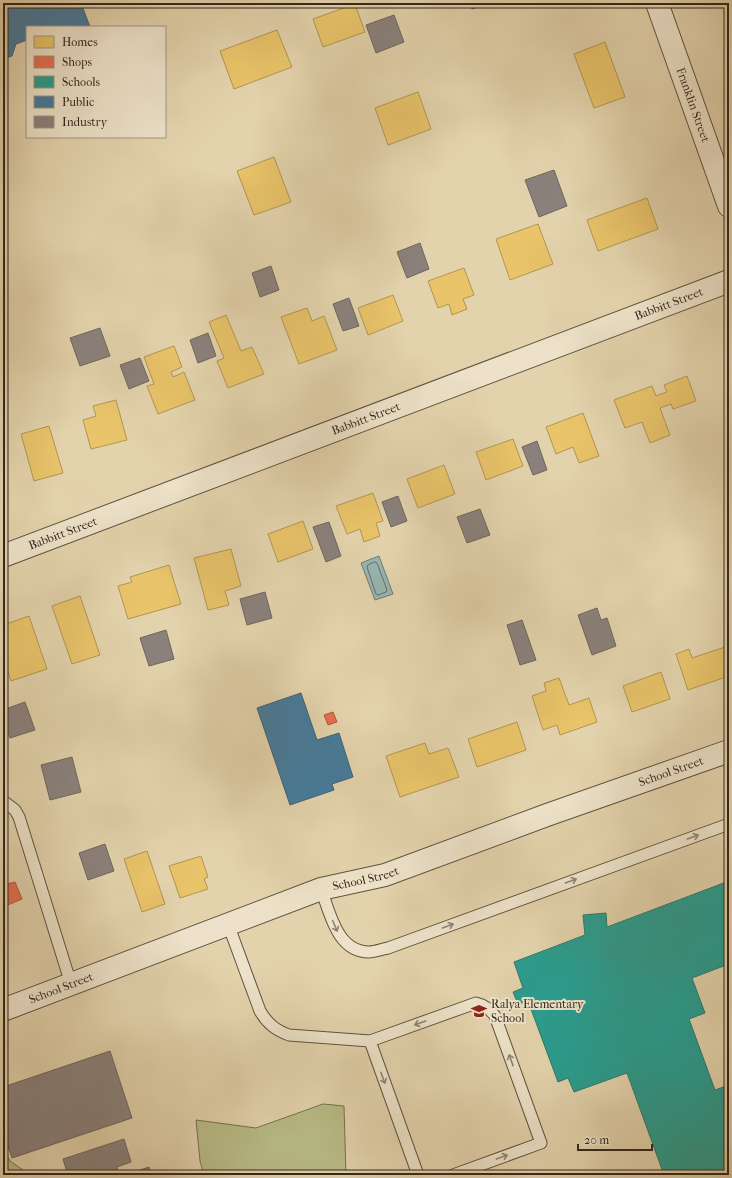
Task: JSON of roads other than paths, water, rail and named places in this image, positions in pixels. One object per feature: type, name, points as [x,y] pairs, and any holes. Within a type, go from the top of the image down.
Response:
[{"type":"street","name":"Franklin Street","points":[[657,3],[729,206]]},
{"type":"street","name":"Babbitt Street","points":[[3,556],[729,281]]},
{"type":"street","name":"School Street","points":[[3,1010],[228,924],[304,897],[321,889],[385,875],[729,751]]},
{"type":"lane","points":[[3,801],[15,810],[19,817],[71,984]]},
{"type":"lane","points":[[321,889],[335,928],[342,940],[357,950],[370,952],[388,948],[729,824]]},
{"type":"lane","points":[[228,924],[260,1010],[265,1019],[272,1026],[289,1035],[370,1041],[476,1003],[490,1009],[495,1016],[541,1143],[453,1175]]},
{"type":"lane","points":[[370,1041],[418,1175]]},
{"type":"water","points":[[379,556],[393,594],[375,600],[361,563]]},
{"type":"place","name":"Ralya Elementary School","points":[[479,1011]]}]
